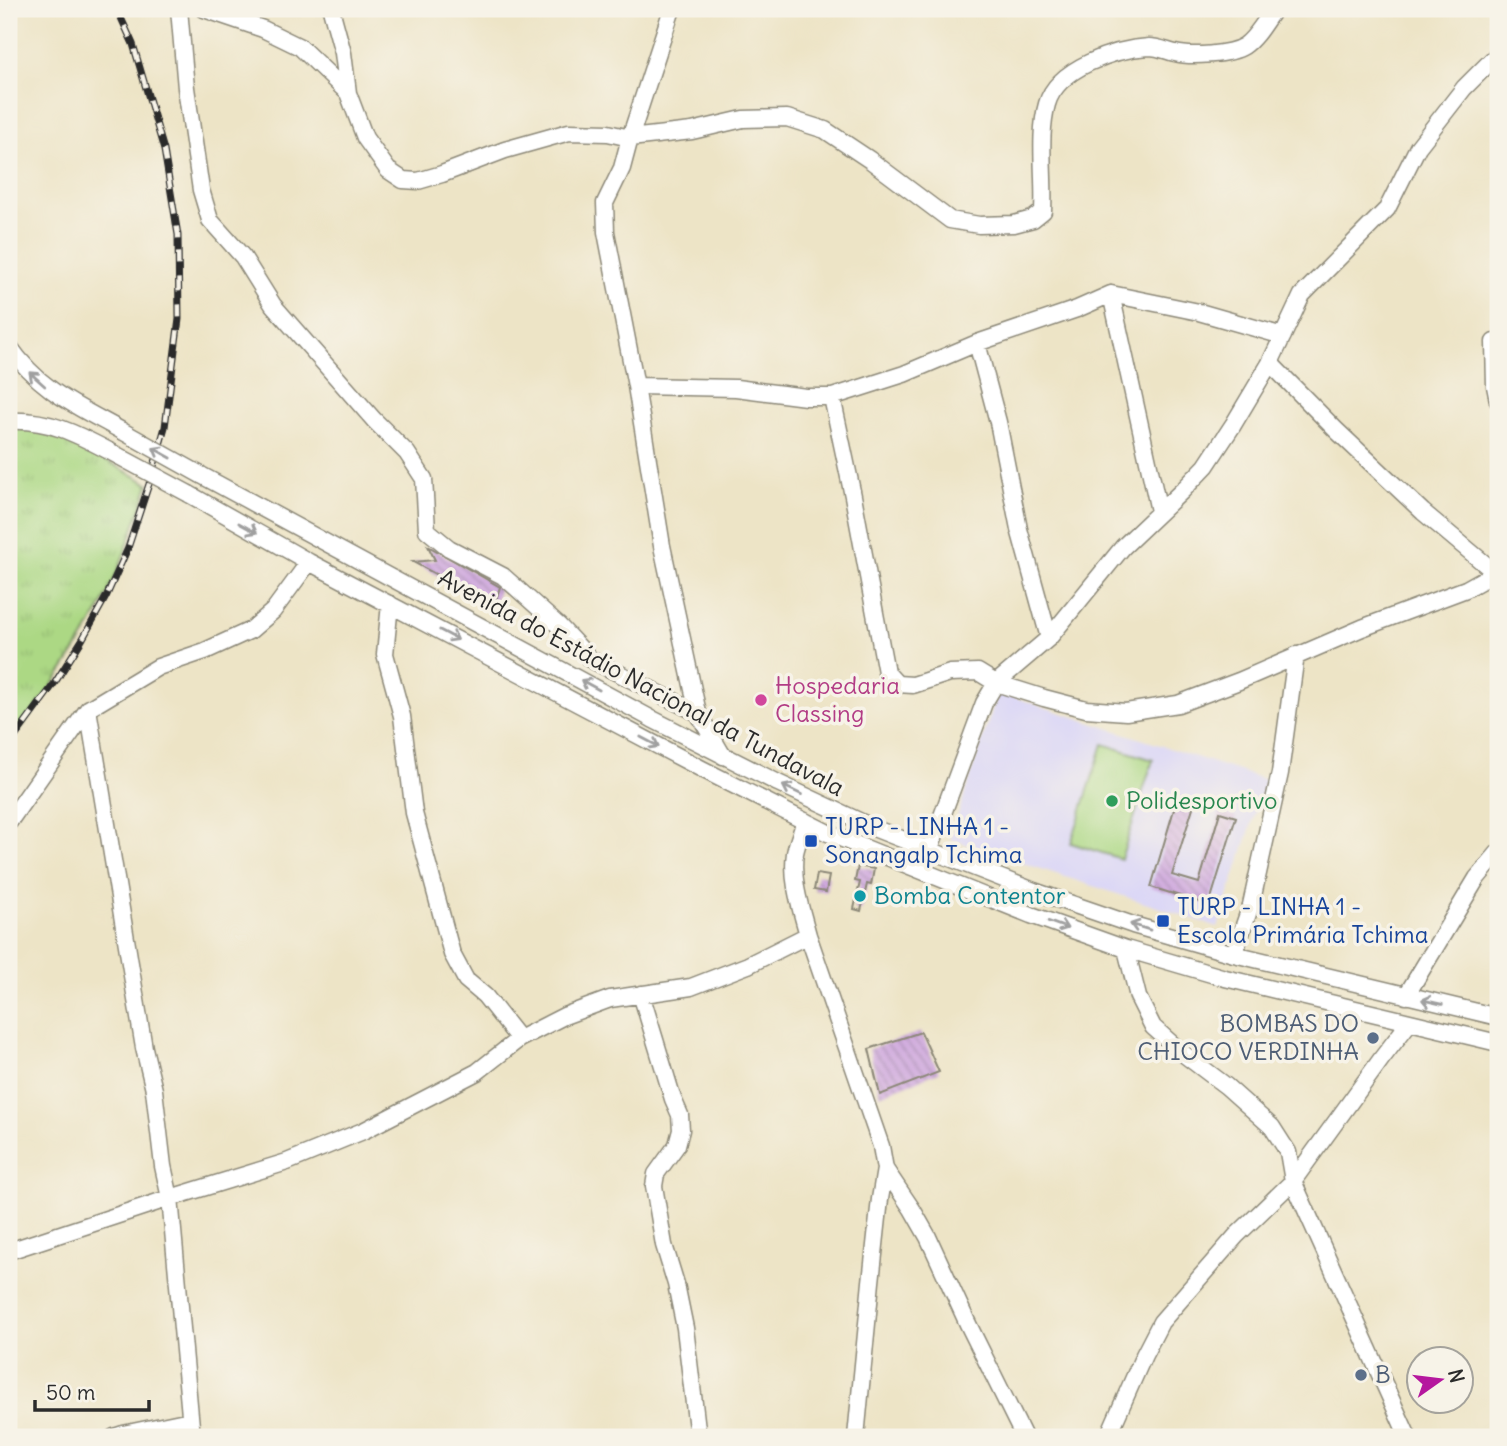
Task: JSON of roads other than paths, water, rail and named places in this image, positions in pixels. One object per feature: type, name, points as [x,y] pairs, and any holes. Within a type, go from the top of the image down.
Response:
[{"type":"street","points":[[179,9],[201,190],[210,220],[243,257],[273,305],[373,420],[407,453],[424,479],[426,530],[449,548],[503,576],[559,626],[590,659],[698,713]]},
{"type":"street","points":[[204,9],[263,29],[300,47],[348,93]]},
{"type":"street","points":[[331,9],[343,53],[348,93],[365,138],[388,170],[403,180],[418,181],[505,150],[569,132],[608,133],[630,138],[692,131],[743,119],[786,118],[825,130],[950,220],[979,225],[1014,225],[1033,219],[1043,211],[1044,123],[1047,103],[1059,82],[1088,63],[1122,51],[1152,47],[1178,54],[1230,51],[1244,46],[1274,9]]},
{"type":"street","points":[[672,9],[622,168],[605,204],[606,232],[636,386],[662,546],[698,713],[723,756]]},
{"type":"street","points":[[929,851],[984,703],[996,684],[1049,638],[1123,547],[1206,466],[1270,363],[1302,295],[1387,209],[1418,147],[1464,88],[1498,54]]},
{"type":"street","points":[[636,386],[736,388],[806,397],[832,397],[904,374],[977,343],[1077,309],[1111,294],[1199,312],[1283,336]]},
{"type":"street","points":[[1111,294],[1159,511]]},
{"type":"street","points":[[1494,342],[1498,401]]},
{"type":"street","points":[[977,343],[998,422],[1019,529],[1049,638]]},
{"type":"street","name":"Avenida do Estádio Nacional da Tundavala","points":[[9,346],[35,378],[73,404],[652,719],[831,809],[929,851],[1133,925],[1234,954],[1498,1017]]},
{"type":"street","points":[[832,397],[886,672],[897,684],[913,685],[950,673],[978,672],[996,684],[1044,698],[1086,709],[1126,712],[1178,704],[1404,611],[1466,589],[1497,573],[1423,512],[1270,363]]},
{"type":"street","name":"Avenida do Estádio Nacional da Tundavala","points":[[9,421],[20,420],[72,431],[309,562],[828,833],[1031,915],[1126,949],[1225,978],[1498,1043]]},
{"type":"street","points":[[9,822],[88,709],[158,667],[205,651],[251,630],[273,611],[309,562]]},
{"type":"street","points":[[390,604],[385,654],[402,716],[414,813],[452,954],[466,980],[485,996],[519,1039]]},
{"type":"street","points":[[1234,954],[1251,905],[1280,773],[1296,655]]},
{"type":"street","points":[[88,709],[170,1198],[192,1437]]},
{"type":"street","points":[[805,821],[795,853],[795,878],[800,906],[881,1146],[885,1169],[874,1246],[856,1437]]},
{"type":"street","points":[[1406,996],[1476,877],[1498,853]]},
{"type":"street","points":[[9,1251],[287,1162],[363,1130],[477,1072],[519,1039],[564,1016],[610,999],[691,987],[748,965],[808,935]]},
{"type":"street","points":[[1126,949],[1138,997],[1153,1027],[1272,1127],[1288,1152],[1293,1181],[1408,1437]]},
{"type":"street","points":[[641,994],[680,1115],[681,1130],[677,1145],[656,1174],[654,1186],[664,1245],[685,1328],[698,1437]]},
{"type":"street","points":[[1104,1437],[1110,1432],[1161,1322],[1236,1236],[1293,1181],[1409,1023]]},
{"type":"street","points":[[885,1169],[928,1237],[1024,1437]]},
{"type":"street","points":[[114,1437],[190,1420]]},
{"type":"railway","points":[[9,745],[54,684],[106,597],[128,548],[165,427],[179,319],[178,235],[164,150],[133,44],[117,9]]},
{"type":"place","name":"Hospedaria Classing","points":[[761,700]]},
{"type":"place","name":"Polidesportivo","points":[[1112,801]]},
{"type":"place","name":"TURP - LINHA 1 - Sonangalp Tchima","points":[[811,841]]},
{"type":"place","name":"Bomba Contentor","points":[[860,896]]},
{"type":"place","name":"TURP - LINHA 1 - Escola Primária Tchima","points":[[1163,921]]},
{"type":"place","name":"BOMBAS DO CHIOCO VERDINHA","points":[[1373,1038]]},
{"type":"place","name":"B","points":[[1361,1375]]}]
